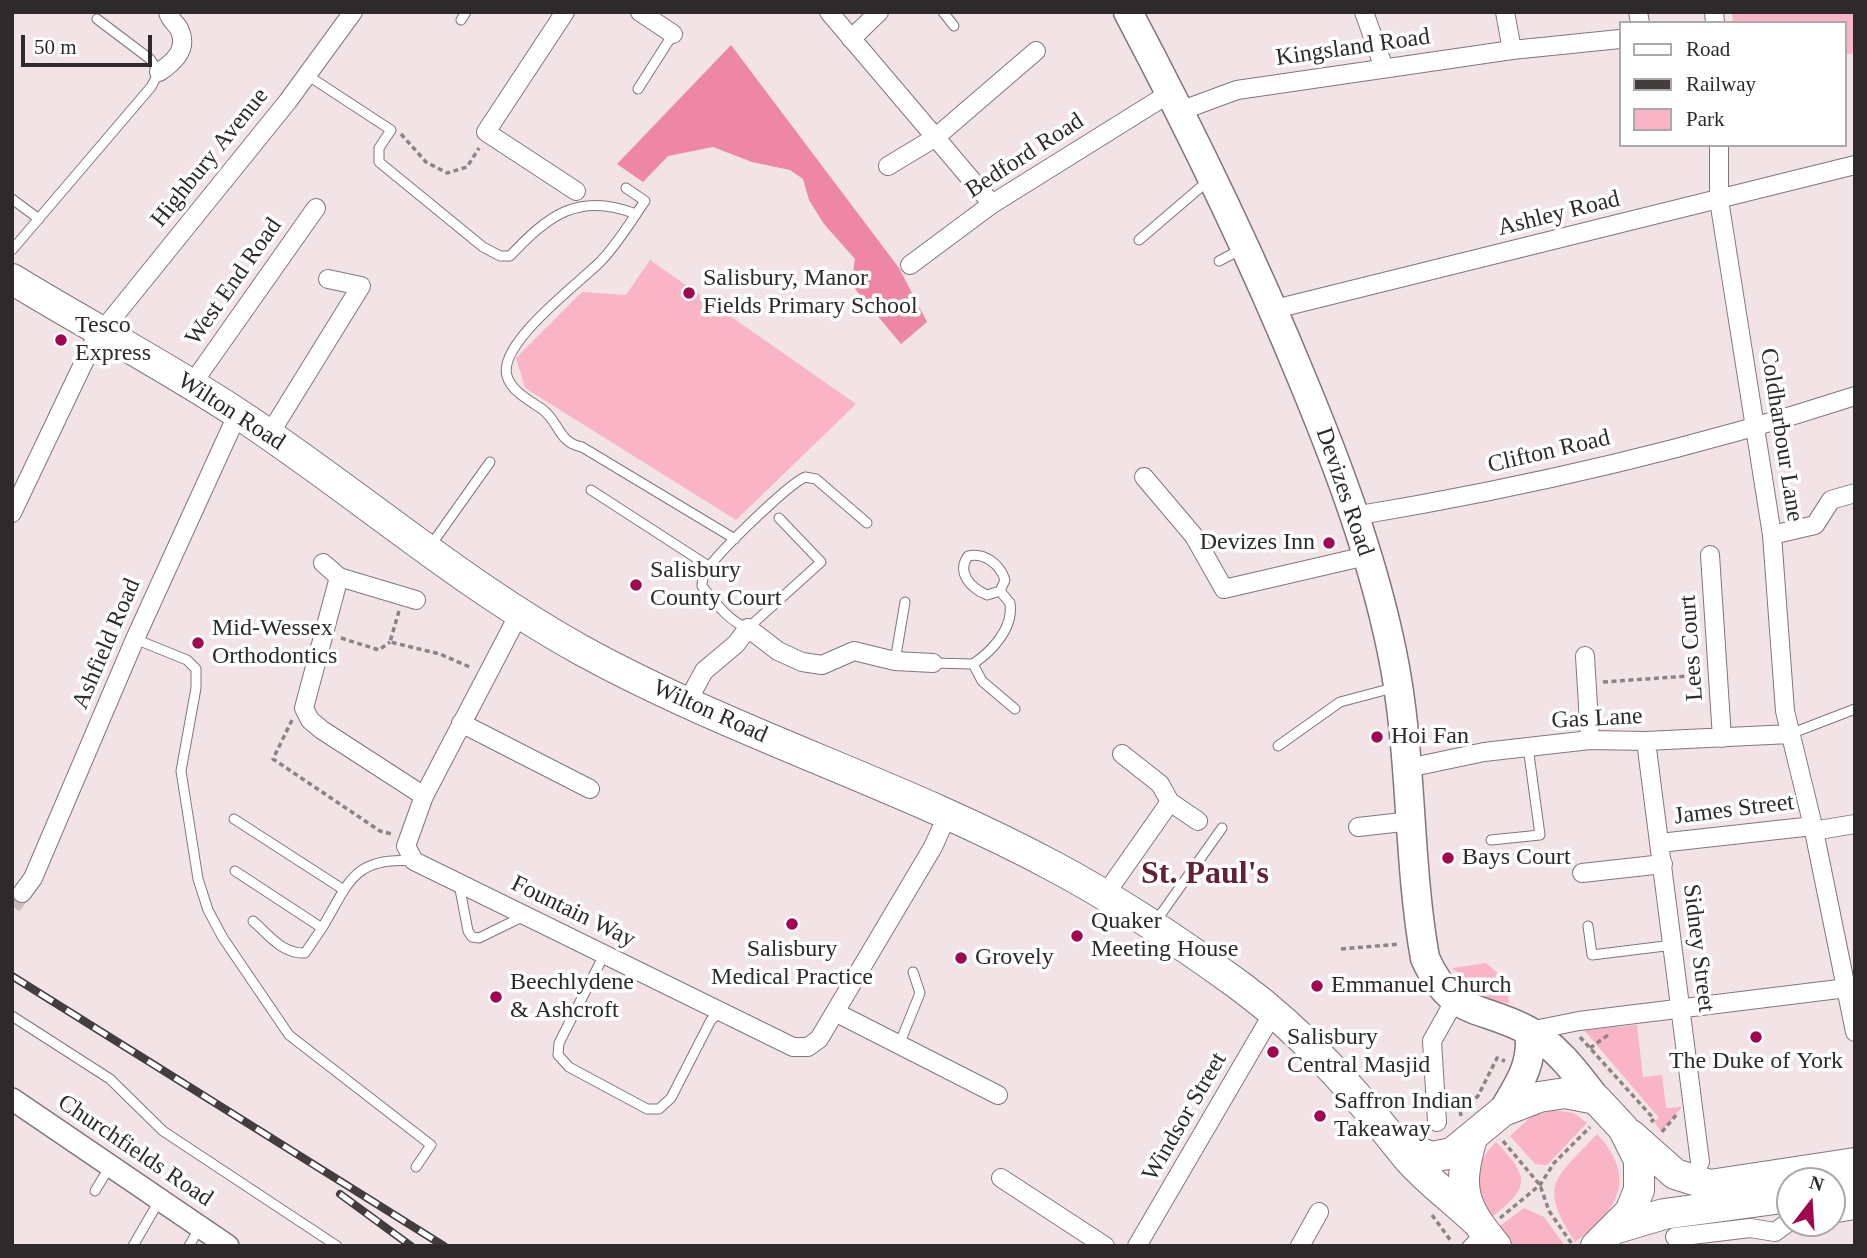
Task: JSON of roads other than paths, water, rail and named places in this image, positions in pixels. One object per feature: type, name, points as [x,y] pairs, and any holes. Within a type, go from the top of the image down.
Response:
[{"type":"highway","name":"Wilton Road","points":[[12,279],[238,413],[519,614],[686,704],[947,816],[1054,866],[1152,927],[1273,1013],[1330,1068],[1399,1144],[1408,1158],[1484,1232]]},
{"type":"highway","name":"Wilton Road","points":[[1399,1144],[1432,1157],[1452,1153],[1503,1111],[1539,1097],[1565,1093],[1593,1113]]},
{"type":"highway","points":[[1593,1113],[1635,1127],[1675,1174],[1710,1185],[1855,1163]]},
{"type":"highway","points":[[1595,1239],[1630,1212],[1639,1191],[1635,1127]]},
{"type":"highway","points":[[1472,1138],[1462,1172],[1463,1190],[1484,1232]]},
{"type":"highway","points":[[1595,1239],[1664,1214],[1776,1199]]},
{"type":"main road","name":"Devizes Road","points":[[1128,12],[1247,246],[1275,309],[1354,516],[1384,619],[1398,686],[1423,942],[1432,974],[1455,1000],[1480,1014],[1529,1031],[1565,1060],[1593,1113]]},
{"type":"main road","points":[[1503,1111],[1528,1066],[1531,1055],[1529,1031]]},
{"type":"street","points":[[159,72],[176,60],[182,44],[180,31],[169,12]]},
{"type":"street","name":"Highbury Avenue","points":[[12,513],[101,331],[307,75],[354,12]]},
{"type":"street","points":[[565,12],[486,132],[576,191]]},
{"type":"street","points":[[640,12],[673,34]]},
{"type":"street","points":[[829,12],[992,204]]},
{"type":"street","points":[[851,39],[879,12]]},
{"type":"street","points":[[1364,12],[1384,68]]},
{"type":"street","points":[[1505,12],[1512,50]]},
{"type":"street","name":"Kingsland Road","points":[[1175,102],[1384,68],[1512,50],[1618,39]]},
{"type":"street","points":[[888,166],[936,137],[1036,51]]},
{"type":"street","name":"Bedford Road","points":[[910,265],[992,204],[1175,102]]},
{"type":"street","name":"Coldharbour Lane","points":[[1719,147],[1719,200],[1772,535],[1785,711],[1850,987],[1855,1032]]},
{"type":"street","name":"Ashley Road","points":[[1275,309],[1855,165]]},
{"type":"street","name":"West End Road","points":[[192,384],[316,208]]},
{"type":"street","points":[[270,435],[360,286],[328,279]]},
{"type":"street","name":"Clifton Road","points":[[1354,516],[1448,501],[1755,428],[1855,396]]},
{"type":"street","name":"Ashfield Road","points":[[22,894],[33,878],[135,639],[238,413]]},
{"type":"street","points":[[1144,477],[1194,537],[1224,589],[1366,556]]},
{"type":"street","points":[[1772,535],[1815,525],[1832,500],[1855,493]]},
{"type":"street","name":"Lees Court","points":[[1710,555],[1722,738]]},
{"type":"street","points":[[323,563],[339,577],[410,598]]},
{"type":"street","points":[[339,577],[307,688],[304,708],[310,720],[424,796]]},
{"type":"street","points":[[414,860],[406,846],[407,838],[424,796],[519,614]]},
{"type":"street","points":[[686,704],[704,671],[736,644],[748,628],[778,651],[802,662],[822,665],[854,651],[895,661],[933,663]]},
{"type":"street","points":[[1585,656],[1590,740]]},
{"type":"street","points":[[461,723],[590,789]]},
{"type":"street","name":"Gas Lane","points":[[1408,768],[1484,752],[1590,740],[1646,741],[1790,734]]},
{"type":"street","name":"Sidney Street","points":[[1646,741],[1700,1162]]},
{"type":"street","points":[[1122,754],[1160,784],[1170,802],[1198,821]]},
{"type":"street","points":[[1104,896],[1170,802]]},
{"type":"street","name":"Fountain Way","points":[[414,860],[720,1013],[793,1047],[808,1047],[819,1039],[933,847],[947,816]]},
{"type":"street","points":[[1358,827],[1412,821]]},
{"type":"street","name":"James Street","points":[[1660,843],[1855,824]]},
{"type":"street","points":[[1582,873],[1663,864]]},
{"type":"street","points":[[1529,1031],[1850,987]]},
{"type":"street","points":[[1437,1122],[1432,1041],[1455,1000]]},
{"type":"street","points":[[835,1012],[998,1095]]},
{"type":"street","name":"Windsor Street","points":[[1137,1246],[1273,1013]]},
{"type":"street","points":[[1565,1060],[1576,1025]]},
{"type":"street","name":"Churchfields Road","points":[[12,1098],[228,1246]]},
{"type":"street","points":[[1001,1178],[1105,1246]]},
{"type":"street","points":[[1300,1246],[1319,1212]]},
{"type":"street","points":[[1675,1237],[1703,1240],[1751,1227],[1774,1239]]},
{"type":"lane","points":[[943,12],[954,26]]},
{"type":"lane","points":[[12,250],[151,87],[159,72],[150,59],[97,19]]},
{"type":"lane","points":[[638,89],[673,34]]},
{"type":"lane","points":[[307,75],[391,131],[379,148],[379,162],[483,247],[500,256],[510,256],[547,219],[579,206],[602,204],[636,214]]},
{"type":"lane","points":[[1139,240],[1213,177]]},
{"type":"lane","points":[[626,187],[645,201],[601,262],[542,314],[506,363],[507,377],[517,391],[552,416],[558,434],[573,445],[583,447],[735,539]]},
{"type":"lane","points":[[12,199],[39,219]]},
{"type":"lane","points":[[1219,261],[1247,246]]},
{"type":"lane","points":[[428,550],[489,462]]},
{"type":"lane","points":[[779,518],[821,562],[748,628],[738,625],[702,586],[704,575],[735,539],[805,477],[816,479],[867,523]]},
{"type":"lane","points":[[591,490],[710,566]]},
{"type":"lane","points":[[968,556],[982,556],[1000,570],[1005,580],[1000,591],[987,595],[973,587],[963,573],[963,565],[968,556]]},
{"type":"lane","points":[[933,663],[973,664],[989,652],[1008,621],[1010,603],[1000,591]]},
{"type":"lane","points":[[895,661],[905,602]]},
{"type":"lane","points":[[135,639],[187,660],[196,670],[196,688],[181,771],[198,879],[213,919],[289,1035],[431,1144],[416,1167]]},
{"type":"lane","points":[[973,664],[982,681],[1015,709]]},
{"type":"lane","points":[[1278,746],[1340,702],[1398,686]]},
{"type":"lane","points":[[1790,734],[1855,709]]},
{"type":"lane","points":[[1491,840],[1539,835],[1528,747]]},
{"type":"lane","points":[[234,819],[344,890]]},
{"type":"lane","points":[[1152,927],[1222,828]]},
{"type":"lane","points":[[253,921],[285,950],[295,954],[305,953],[353,874],[392,859],[414,860]]},
{"type":"lane","points":[[235,871],[321,928]]},
{"type":"lane","points":[[459,883],[467,931],[472,937],[479,938],[525,915]]},
{"type":"lane","points":[[1588,926],[1592,955],[1673,945]]},
{"type":"lane","points":[[604,955],[559,1043],[558,1055],[569,1067],[647,1109],[659,1109],[671,1098],[711,1020],[720,1013]]},
{"type":"lane","points":[[899,1045],[920,993],[913,972]]},
{"type":"lane","points":[[12,1016],[110,1079],[163,1131],[337,1246]]},
{"type":"lane","points":[[95,1191],[110,1166]]},
{"type":"lane","points":[[133,1246],[159,1201]]},
{"type":"lane","points":[[189,1246],[200,1227]]},
{"type":"tunnel","points":[[12,906],[22,893]]},
{"type":"railway","points":[[12,976],[444,1246]]},
{"type":"railway","points":[[340,1194],[411,1246]]},
{"type":"place","name":"Salisbury, Manor Fields Primary School","points":[[689,293]]},
{"type":"place","name":"Tesco Express","points":[[61,340]]},
{"type":"place","name":"Devizes Inn","points":[[1329,543]]},
{"type":"place","name":"Salisbury County Court","points":[[636,585]]},
{"type":"place","name":"Mid-Wessex Orthodontics","points":[[198,643]]},
{"type":"place","name":"Hoi Fan","points":[[1377,737]]},
{"type":"place","name":"Bays Court","points":[[1448,858]]},
{"type":"place","name":"Salisbury Medical Practice","points":[[792,924]]},
{"type":"place","name":"Quaker Meeting House","points":[[1077,936]]},
{"type":"place","name":"Grovely","points":[[961,958]]},
{"type":"place","name":"Emmanuel Church","points":[[1317,986]]},
{"type":"place","name":"Beechlydene & Ashcroft","points":[[496,997]]},
{"type":"place","name":"The Duke of York","points":[[1756,1037]]},
{"type":"place","name":"Salisbury Central Masjid","points":[[1273,1052]]},
{"type":"place","name":"Saffron Indian Takeaway","points":[[1320,1116]]},
{"type":"district","name":"St. Paul's","points":[[1205,875]]}]
